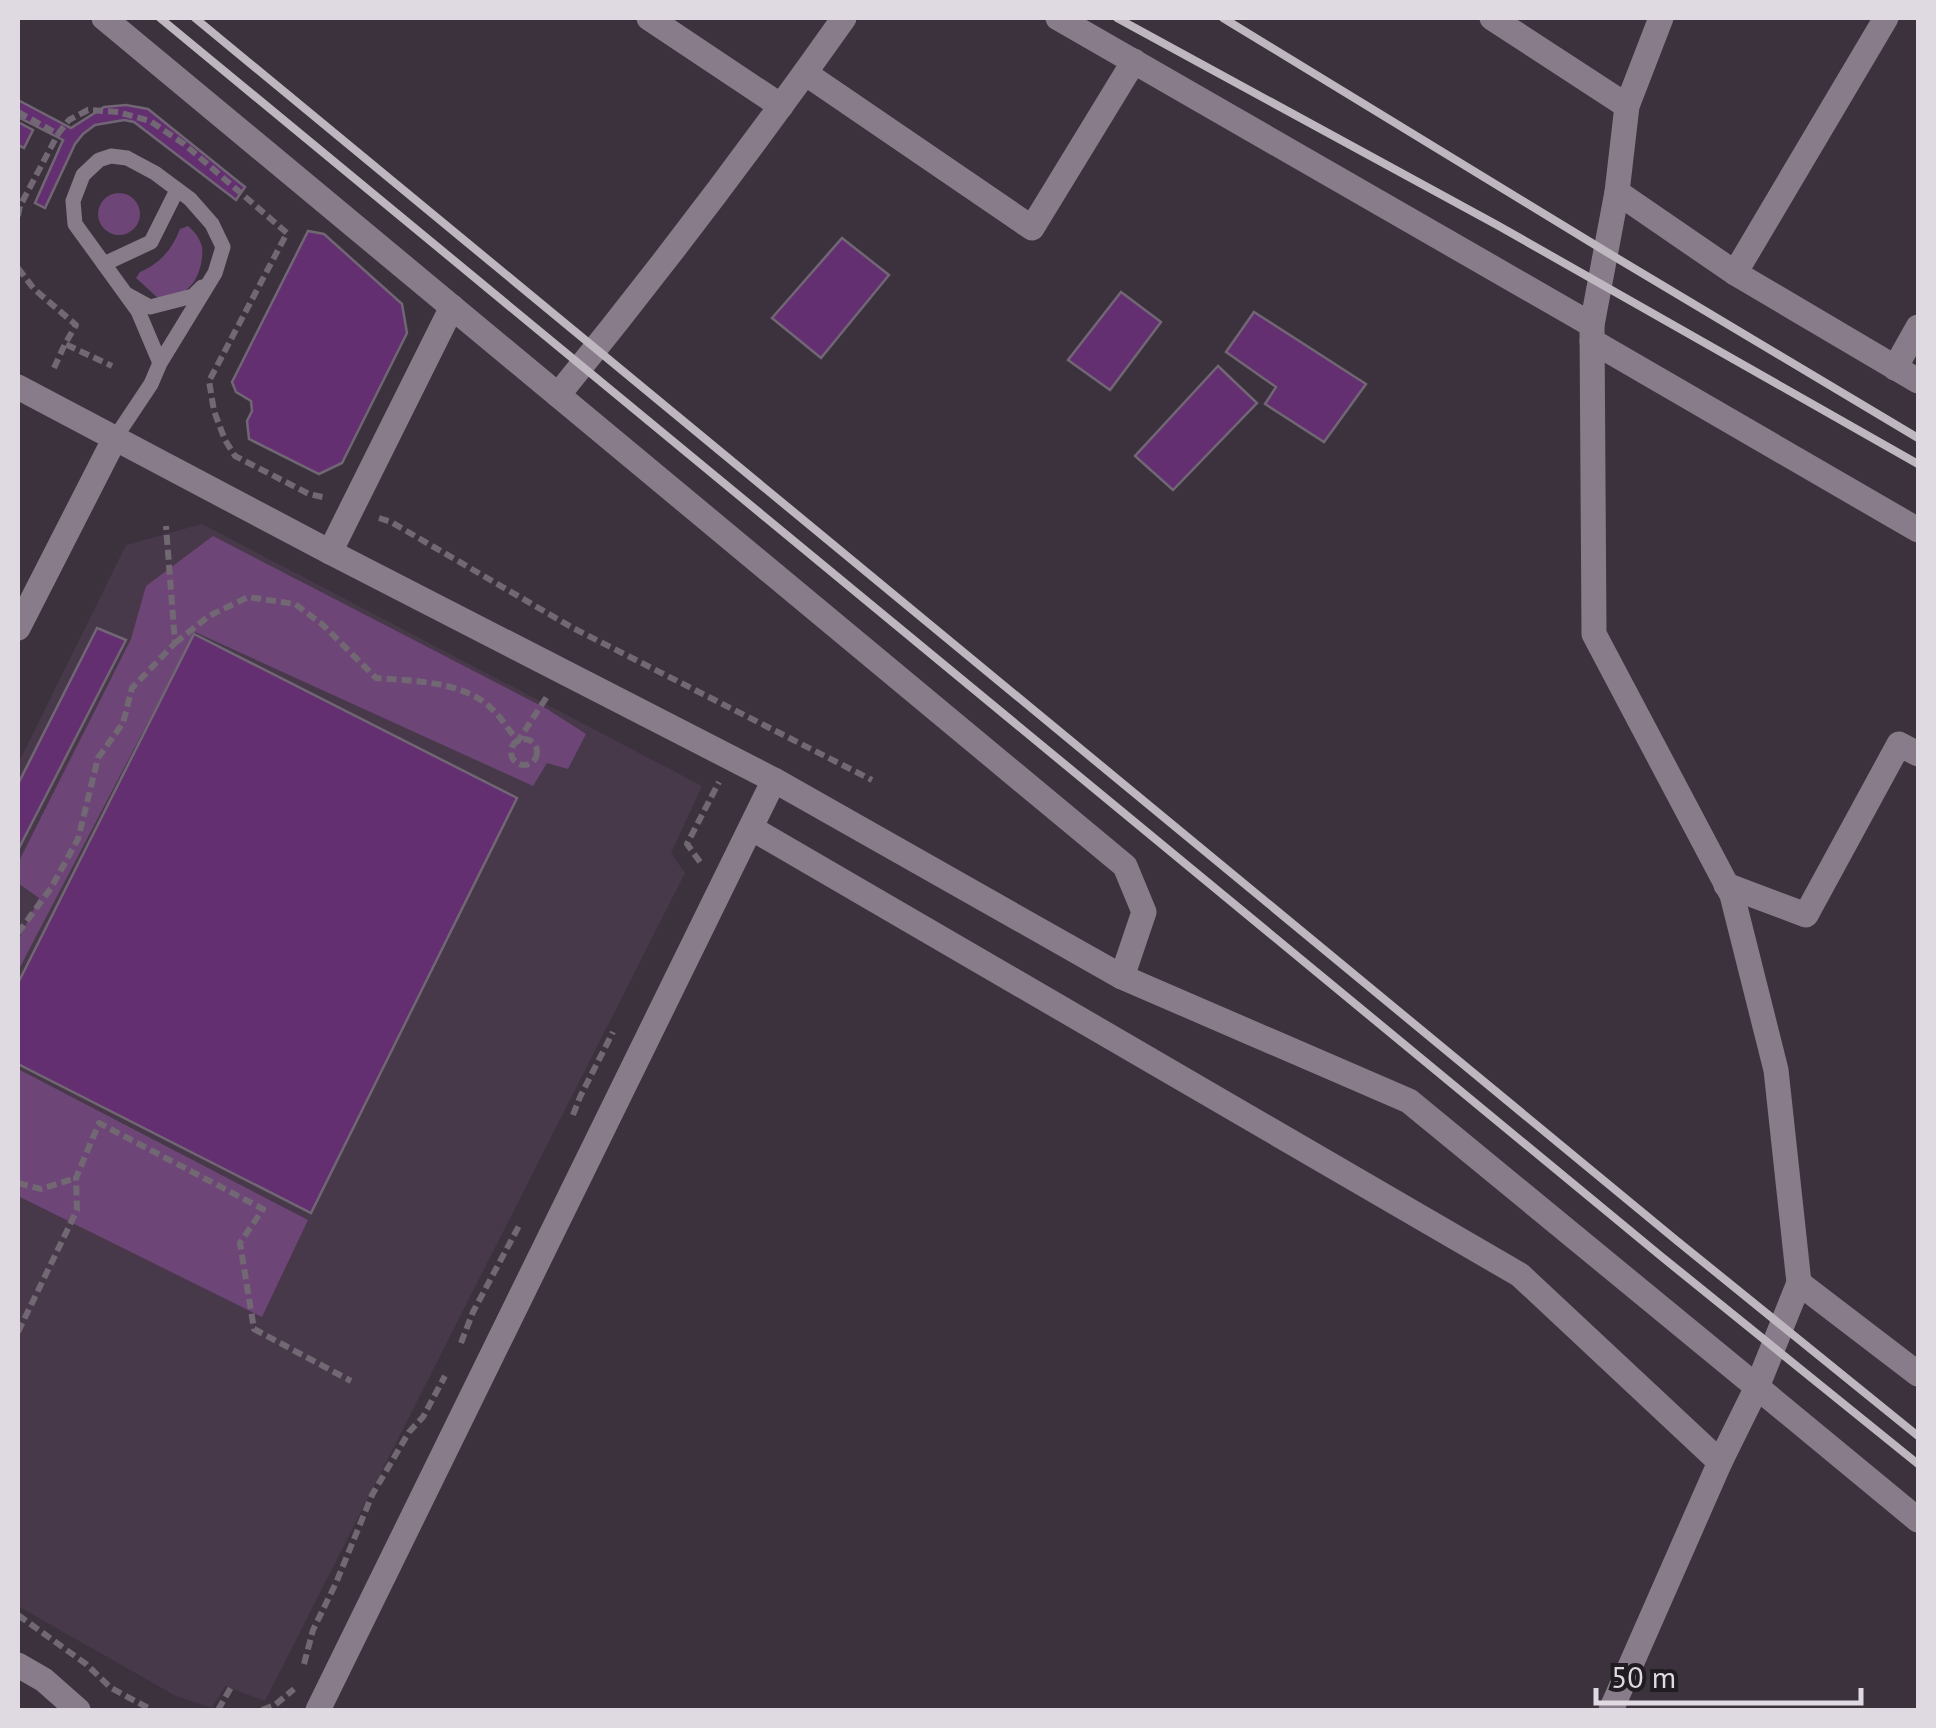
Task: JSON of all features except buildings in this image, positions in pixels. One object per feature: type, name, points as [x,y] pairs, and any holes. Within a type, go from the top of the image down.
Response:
[{"type":"street","points":[[104,18],[1125,866],[1144,912],[1122,977]]},
{"type":"street","points":[[650,18],[781,106]]},
{"type":"street","points":[[558,394],[658,271],[844,18]]},
{"type":"street","points":[[1058,18],[1918,530]]},
{"type":"street","points":[[1492,18],[1626,106]]},
{"type":"street","points":[[1611,1710],[1800,1283],[1776,1070],[1732,895],[1594,634],[1592,333],[1617,192],[1626,106],[1661,18]]},
{"type":"street","points":[[1735,273],[1886,18]]},
{"type":"street","points":[[805,73],[1032,228],[1134,61]]},
{"type":"street","points":[[1617,192],[1735,273],[1918,381]]},
{"type":"street","points":[[330,552],[452,307]]},
{"type":"street","points":[[1895,368],[1918,327]]},
{"type":"street","points":[[18,387],[774,780],[1122,977],[1409,1101],[1918,1520]]},
{"type":"street","points":[[18,628],[115,438]]},
{"type":"street","points":[[1726,885],[1806,915],[1899,744],[1918,754]]},
{"type":"street","points":[[318,1710],[774,780]]},
{"type":"street","points":[[752,828],[1520,1275],[1720,1462]]},
{"type":"street","points":[[1800,1283],[1918,1374]]},
{"type":"street","points":[[18,1665],[44,1680],[78,1710]]},
{"type":"lane","points":[[115,438],[215,273],[223,247],[212,224],[190,199],[155,173],[127,158],[111,156],[99,160],[83,175],[73,200],[75,224],[138,311],[160,363]]},
{"type":"lane","points":[[104,264],[151,242],[177,190]]},
{"type":"lane","points":[[127,294],[150,307],[194,296],[215,273]]},
{"type":"path","points":[[18,216],[58,134]]},
{"type":"path","points":[[18,268],[34,289],[76,325],[54,368]]},
{"type":"path","points":[[65,344],[112,366]]},
{"type":"path","points":[[351,509],[391,522],[573,628],[872,780]]},
{"type":"path","points":[[166,526],[175,644]]},
{"type":"path","points":[[18,933],[51,888],[78,839],[98,758],[123,723],[132,688],[209,616],[248,596],[295,604],[323,625],[376,678],[460,690],[491,707],[518,741]]},
{"type":"path","points":[[518,741],[533,744],[536,752],[532,763],[520,764],[513,760],[511,751],[550,692]]},
{"type":"path","points":[[702,867],[687,844],[720,781]]},
{"type":"path","points":[[573,1115],[616,1027]]},
{"type":"path","points":[[18,1332],[77,1210],[76,1178],[99,1123],[263,1208],[240,1243],[254,1329],[350,1381]]},
{"type":"path","points":[[18,1183],[40,1190],[76,1178]]},
{"type":"path","points":[[457,1352],[472,1312],[522,1222]]},
{"type":"path","points":[[262,1710],[296,1688],[313,1630],[372,1494],[450,1370]]},
{"type":"path","points":[[18,1614],[86,1664],[111,1688],[152,1710]]},
{"type":"path","points":[[218,1710],[233,1684]]},
{"type":"shaded area","points":[[119,193],[134,199],[140,214],[134,229],[119,235],[104,229],[98,214],[104,199]]},
{"type":"shaded area","points":[[188,226],[202,247],[198,272],[183,292],[158,298],[136,278],[165,255],[180,229]]},
{"type":"shaded area","points":[[202,524],[702,786],[671,853],[685,873],[265,1701],[225,1686],[212,1708],[174,1695],[18,1606],[18,764],[126,545]]},
{"type":"shaded area","points":[[213,536],[547,709],[586,734],[568,769],[547,763],[533,786],[195,632],[18,971],[18,941],[39,898],[18,883],[18,863],[131,639],[146,586]]},
{"type":"shaded area","points":[[18,1069],[308,1220],[262,1317],[18,1196]]},
{"type":"railway","points":[[160,18],[1918,1464]]},
{"type":"railway","points":[[195,18],[1918,1436]]},
{"type":"railway","points":[[1117,18],[1497,225],[1918,464]]},
{"type":"railway","points":[[1223,18],[1918,438]]}]
